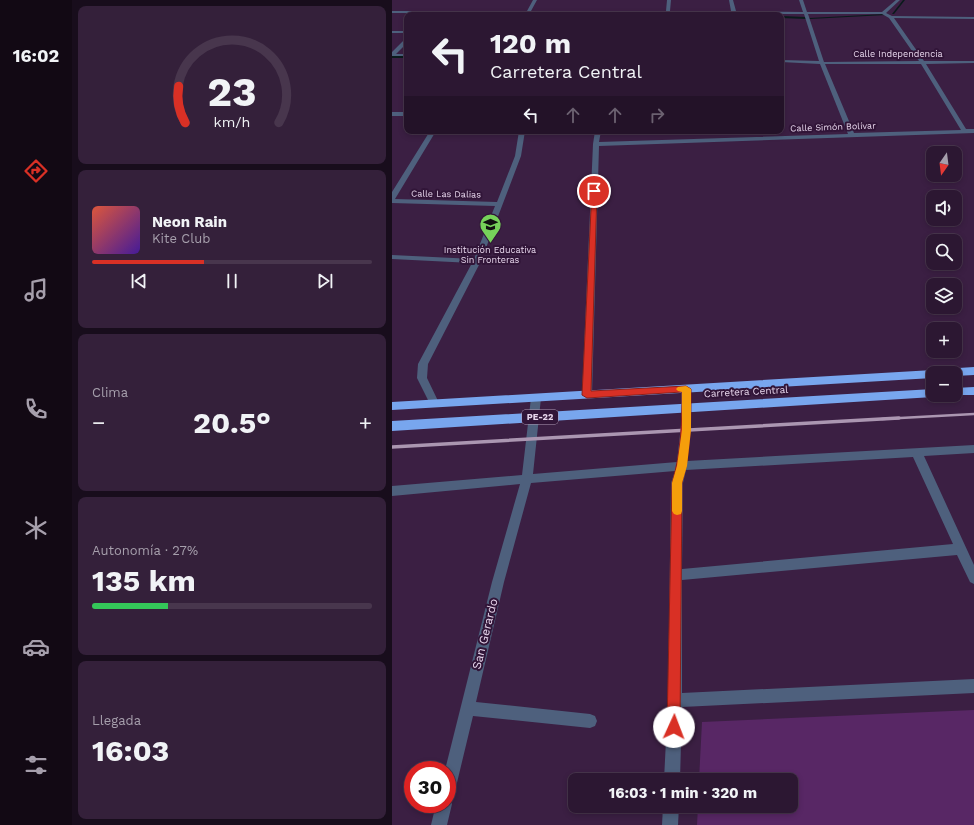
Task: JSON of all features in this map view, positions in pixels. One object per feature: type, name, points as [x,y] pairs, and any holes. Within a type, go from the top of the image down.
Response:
[{"type":"highway","points":[[962,372],[974,371]]},
{"type":"highway","name":"Carretera Central","points":[[392,406],[926,374]]},
{"type":"highway","points":[[962,392],[974,391]]},
{"type":"highway","name":"Carretera Central","points":[[392,426],[926,393]]},
{"type":"street","points":[[531,12],[535,0]]},
{"type":"street","points":[[668,12],[669,0]]},
{"type":"street","points":[[731,0],[734,12]]},
{"type":"street","points":[[801,0],[807,14],[822,63],[852,135]]},
{"type":"street","points":[[883,13],[898,0]]},
{"type":"street","points":[[392,12],[404,13]]},
{"type":"street","points":[[784,14],[883,13],[891,17],[974,18]]},
{"type":"street","points":[[891,17],[922,62],[965,132]]},
{"type":"street","points":[[392,32],[404,32]]},
{"type":"street","points":[[392,55],[404,43]]},
{"type":"street","points":[[392,55],[404,55]]},
{"type":"street","name":"Calle Independencia","points":[[784,61],[822,63],[974,62]]},
{"type":"street","name":"Calle Independencia","points":[[784,65],[812,65],[822,63]]},
{"type":"street","points":[[392,114],[404,114]]},
{"type":"street","name":"Calle Simón Bolívar","points":[[596,144],[974,131]]},
{"type":"street","points":[[392,198],[431,134]]},
{"type":"street","points":[[434,403],[422,378],[423,364],[476,261],[518,156],[522,134]]},
{"type":"street","points":[[587,395],[598,134]]},
{"type":"street","points":[[724,134],[724,140]]},
{"type":"street","name":"Calle Las Dalias","points":[[392,202],[500,204]]},
{"type":"street","points":[[392,257],[476,261]]},
{"type":"street","points":[[672,773],[675,700],[677,483],[682,466],[686,430],[686,389]]},
{"type":"street","name":"San Gerardo","points":[[454,761],[498,582],[527,479],[536,398]]},
{"type":"street","points":[[392,491],[682,466],[974,449]]},
{"type":"street","points":[[917,453],[974,578]]},
{"type":"street","points":[[677,574],[961,549]]},
{"type":"street","points":[[675,700],[974,686]]},
{"type":"street","points":[[467,708],[590,721]]},
{"type":"street","points":[[439,825],[442,813]]},
{"type":"street","points":[[670,825],[671,813]]},
{"type":"shaded area","points":[[974,710],[974,825],[697,825],[698,813],[798,813],[798,773],[699,773],[702,722]]},
{"type":"waterway","points":[[893,14],[904,0]]},
{"type":"waterway","points":[[810,18],[885,15]]},
{"type":"waterway","points":[[784,17],[806,18]]},
{"type":"waterway","points":[[392,57],[404,57]]},
{"type":"railway","points":[[882,419],[974,414]]},
{"type":"railway","points":[[392,447],[899,418]]},
{"type":"slow traffic","points":[[677,511],[677,483],[682,466],[687,407],[686,389],[681,389]]},
{"type":"place","name":"Institución Educativa Sin Fronteras","points":[[490,244]]},
{"type":"route","points":[[594,191],[587,395],[686,389],[686,430],[682,466],[677,483],[677,590],[674,727]]}]
